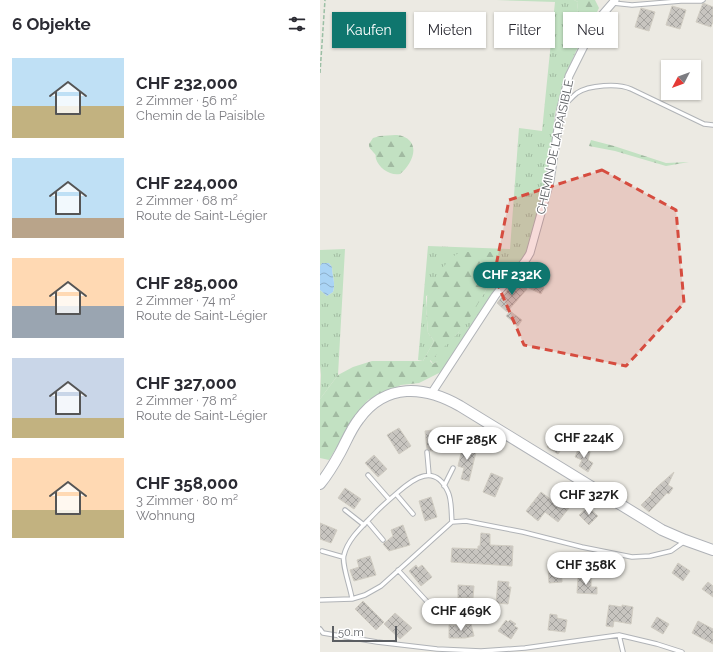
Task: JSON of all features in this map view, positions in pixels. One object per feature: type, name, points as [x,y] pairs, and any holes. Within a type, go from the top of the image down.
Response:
[{"type":"main road","points":[[320,484],[333,467],[359,419],[375,403],[388,396],[402,392],[417,391],[431,394],[456,404],[651,523],[685,540],[713,550]]},
{"type":"street","name":"CHEMIN DE LA PAISIBLE","points":[[431,394],[495,296],[527,260],[550,181],[561,108],[569,76],[588,38],[611,4]]},
{"type":"lane","points":[[611,4],[632,5],[703,0]]},
{"type":"lane","points":[[561,108],[583,90],[603,86],[623,86],[704,124],[713,126]]},
{"type":"lane","points":[[427,452],[429,475]]},
{"type":"lane","points":[[444,486],[453,468]]},
{"type":"lane","points":[[368,475],[389,499]]},
{"type":"lane","points":[[352,599],[343,557],[346,547],[367,521],[389,499],[414,479],[429,475],[438,479],[448,493],[452,522]]},
{"type":"lane","points":[[396,494],[413,514]]},
{"type":"lane","points":[[345,510],[364,525]]},
{"type":"lane","points":[[367,521],[383,540]]},
{"type":"lane","points":[[320,600],[352,599],[365,596],[398,570],[452,522],[466,521],[523,532],[582,547],[632,557],[650,556],[671,551],[685,540]]},
{"type":"lane","points":[[322,551],[343,557]]},
{"type":"lane","points":[[398,570],[432,608],[492,611]]},
{"type":"lane","points":[[320,629],[323,633],[377,642],[437,649],[481,651],[526,648],[619,635],[657,644],[682,652]]},
{"type":"lane","points":[[619,635],[623,652]]},
{"type":"path","points":[[320,73],[325,0]]},
{"type":"highlighted area","points":[[602,170],[676,210],[684,303],[626,366],[524,345],[494,276],[509,200]]},
{"type":"green space","points":[[496,0],[574,0],[578,2],[578,12],[563,12],[563,48],[578,48],[566,75],[555,113],[549,173],[528,251],[520,263],[499,284],[450,360],[436,362],[433,364],[430,359],[458,333],[486,290],[489,275],[498,267],[500,263],[426,296],[428,333],[434,341],[423,361],[418,360],[428,246],[510,249],[519,128],[542,131],[550,48],[555,48],[555,2]]},
{"type":"green space","points":[[574,0],[595,0],[599,8],[597,12],[578,12],[578,2]]},
{"type":"green space","points":[[400,135],[408,139],[412,144],[413,154],[411,160],[400,174],[392,174],[385,171],[377,162],[369,144],[373,138],[380,136]]},
{"type":"green space","points":[[591,140],[666,163],[689,162],[666,166],[615,151],[589,146]]},
{"type":"green space","points":[[345,249],[338,375],[320,399],[320,290],[327,296],[333,292],[334,286],[332,267],[329,263],[322,263],[320,266],[320,250]]},
{"type":"green space","points":[[462,252],[492,252],[497,254],[499,259],[498,267],[489,275],[486,290],[469,319],[458,333],[430,361],[433,364],[443,358],[450,360],[441,372],[419,383],[401,385],[368,400],[358,412],[329,460],[320,458],[320,399],[338,375],[353,367],[372,361],[423,361],[434,341],[428,333],[426,308],[428,289],[442,268],[455,255]]},
{"type":"water","points":[[322,263],[329,263],[332,267],[334,289],[333,292],[327,296],[320,290],[320,266]]},
{"type":"building","points":[[703,3],[713,7],[713,21],[711,27],[696,22]]},
{"type":"building","points":[[672,6],[686,10],[680,29],[666,25]]},
{"type":"building","points":[[641,8],[655,12],[649,31],[635,27]]},
{"type":"building","points":[[516,280],[527,289],[507,312],[497,303]]},
{"type":"building","points":[[532,282],[544,288],[541,294],[529,288]]},
{"type":"building","points":[[510,311],[522,320],[518,326],[506,316]]},
{"type":"building","points":[[399,428],[411,446],[399,454],[387,435]]},
{"type":"building","points":[[440,429],[442,450],[430,451],[427,449],[425,431]]},
{"type":"building","points":[[554,436],[565,444],[558,454],[547,447]]},
{"type":"building","points":[[463,445],[477,448],[469,481],[461,479],[464,468],[458,466]]},
{"type":"building","points":[[579,447],[590,452],[588,460],[593,463],[588,472],[579,466],[582,460],[575,457]]},
{"type":"building","points":[[374,455],[387,469],[378,477],[365,463]]},
{"type":"building","points":[[674,472],[668,485],[673,488],[669,494],[667,493],[649,512],[641,505],[657,487]]},
{"type":"building","points":[[491,473],[503,478],[495,497],[483,492]]},
{"type":"building","points":[[345,488],[361,499],[354,509],[338,498]]},
{"type":"building","points":[[541,492],[557,504],[560,501],[569,508],[558,522],[545,512],[538,521],[526,511]]},
{"type":"building","points":[[431,497],[437,517],[425,521],[419,501]]},
{"type":"building","points":[[588,507],[598,516],[589,525],[579,515]]},
{"type":"building","points":[[320,523],[337,530],[331,543],[320,539]]},
{"type":"building","points":[[403,525],[410,545],[389,551],[383,544],[393,536],[391,530]]},
{"type":"building","points":[[481,533],[490,534],[490,545],[513,546],[512,566],[451,562],[452,548],[478,549],[478,546],[480,546]]},
{"type":"building","points":[[370,556],[376,575],[354,581],[350,570],[359,567],[357,560]]},
{"type":"building","points":[[678,563],[690,571],[683,581],[672,573]]},
{"type":"building","points":[[416,565],[418,568],[422,565],[432,577],[421,586],[409,571]]},
{"type":"building","points":[[561,566],[562,582],[549,583],[548,567]]},
{"type":"building","points":[[578,577],[591,578],[591,587],[597,587],[597,594],[577,593]]},
{"type":"building","points":[[498,581],[509,582],[508,587],[511,587],[508,604],[496,603]]},
{"type":"building","points":[[708,582],[713,586],[713,597],[702,589]]},
{"type":"building","points":[[458,585],[474,586],[473,598],[458,598]]},
{"type":"building","points":[[363,601],[384,622],[376,630],[355,609]]},
{"type":"building","points":[[609,605],[633,607],[631,624],[614,621],[613,627],[606,626]]},
{"type":"building","points":[[395,613],[412,628],[400,639],[384,624]]},
{"type":"building","points":[[550,614],[557,615],[557,618],[567,620],[565,632],[548,630]]},
{"type":"building","points":[[657,617],[669,624],[663,634],[651,627]]},
{"type":"building","points":[[506,620],[508,622],[510,620],[516,624],[514,626],[518,628],[511,639],[498,631]]},
{"type":"building","points":[[698,621],[713,629],[713,644],[692,633]]},
{"type":"building","points":[[471,624],[474,636],[465,638],[449,638],[449,625],[462,626]]}]
